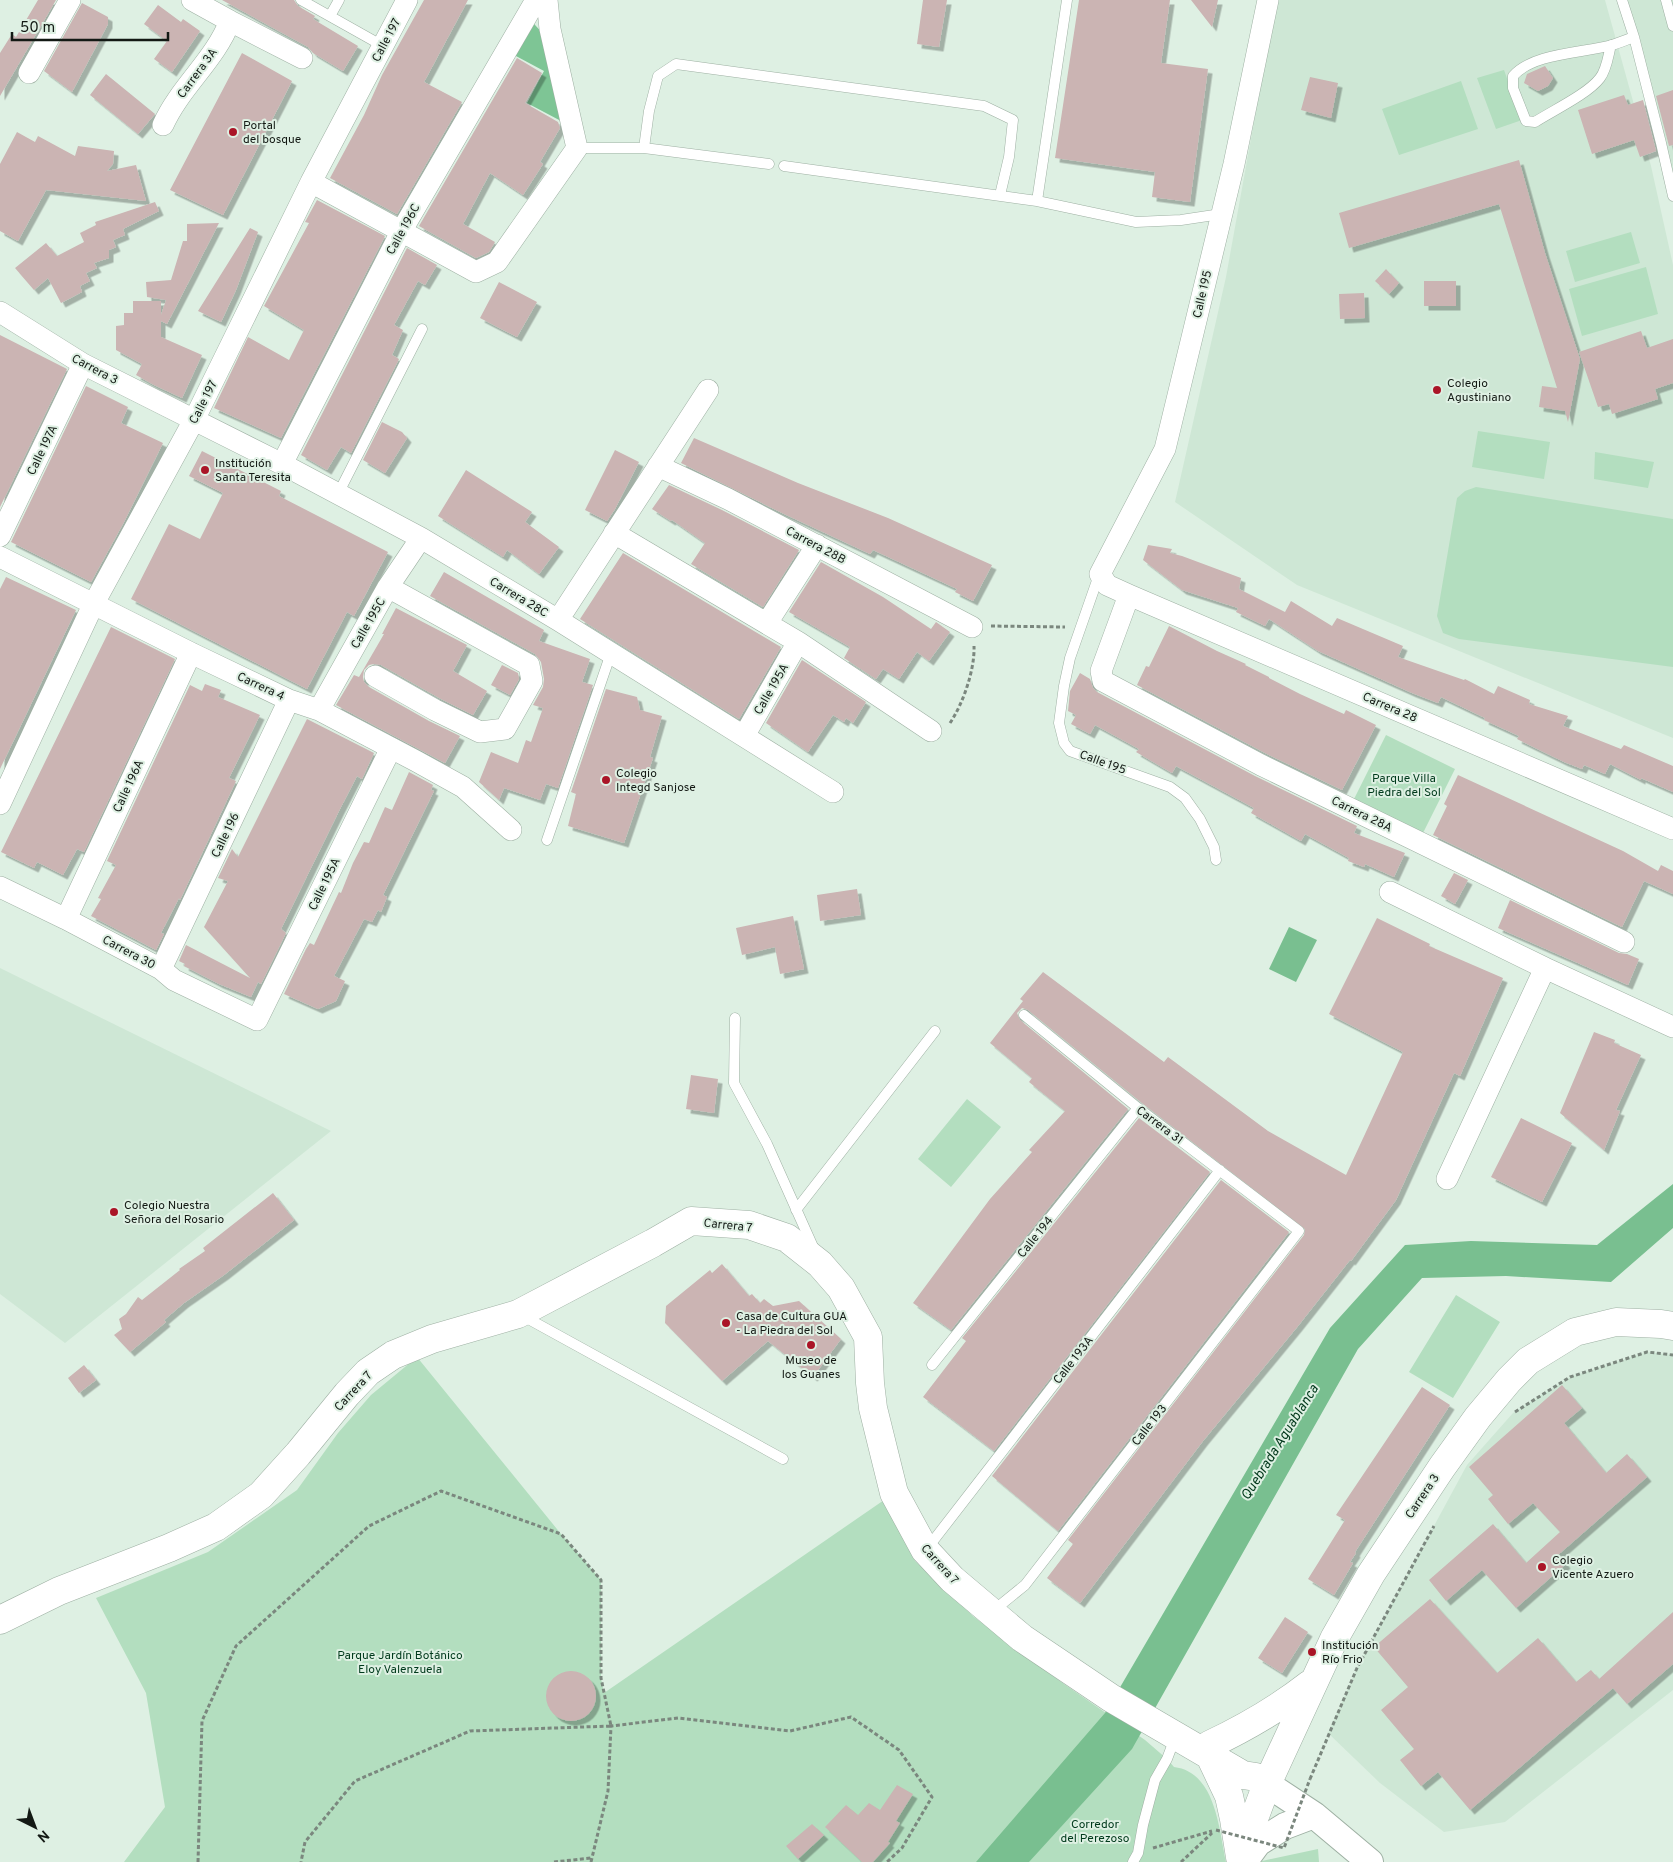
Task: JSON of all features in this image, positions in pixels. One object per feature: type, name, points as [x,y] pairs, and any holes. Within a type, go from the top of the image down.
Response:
[{"type":"main road","name":"Carrera 7","points":[[0,1620],[59,1591],[169,1548],[216,1527],[261,1495],[298,1454],[347,1394],[368,1372],[393,1354],[432,1339],[518,1314],[691,1221],[749,1225],[787,1238],[820,1264],[841,1288],[868,1337],[873,1408],[894,1493],[925,1550],[952,1580],[1022,1638],[1209,1751],[1244,1775],[1262,1780]]},
{"type":"main road","name":"Carrera 3","points":[[1242,1862],[1255,1816],[1262,1780],[1334,1640],[1370,1574],[1478,1417],[1528,1360],[1575,1332],[1616,1322],[1673,1326]]},
{"type":"main road","points":[[1242,1862],[1229,1796],[1209,1751],[1272,1712],[1313,1681]]},
{"type":"main road","name":"Carrera 7","points":[[1155,1719],[1176,1737],[1209,1751]]},
{"type":"street","points":[[29,73],[70,0]]},
{"type":"street","points":[[192,0],[302,58]]},
{"type":"street","name":"Calle 197","points":[[0,804],[93,605],[194,420],[311,182],[407,0]]},
{"type":"street","name":"Calle 196C","points":[[282,464],[402,230],[536,0]]},
{"type":"street","points":[[311,182],[476,272],[498,262],[577,148],[550,29],[547,0]]},
{"type":"street","name":"Calle 195","points":[[1103,579],[1165,449],[1234,164],[1268,0]]},
{"type":"street","name":"Carrera 3A","points":[[162,125],[169,112],[212,53],[230,21]]},
{"type":"street","name":"Carrera 3","points":[[0,312],[83,364],[194,420]]},
{"type":"street","name":"Calle 197A","points":[[0,536],[83,364]]},
{"type":"street","points":[[558,620],[708,390]]},
{"type":"street","name":"Carrera 28C","points":[[194,420],[282,464],[421,538],[558,620],[833,792]]},
{"type":"street","name":"Carrera 28B","points":[[658,466],[728,499],[972,627]]},
{"type":"street","points":[[614,532],[798,642],[931,731]]},
{"type":"street","name":"Calle 195C","points":[[319,710],[388,587],[421,538]]},
{"type":"street","points":[[767,623],[817,545]]},
{"type":"street","name":"Carrera 4","points":[[0,557],[191,653],[289,700],[319,710],[391,748],[463,787],[511,830]]},
{"type":"street","name":"Carrera 28","points":[[1103,579],[1130,594],[1673,829]]},
{"type":"street","points":[[375,676],[435,710],[480,732],[504,729],[532,681],[529,665],[388,587]]},
{"type":"street","name":"Carrera 28A","points":[[1130,594],[1101,670],[1103,681],[1261,765],[1624,942]]},
{"type":"street","name":"Calle 195A","points":[[744,736],[798,642]]},
{"type":"street","name":"Calle 196A","points":[[66,919],[191,653]]},
{"type":"street","name":"Calle 196","points":[[160,969],[289,700]]},
{"type":"street","name":"Calle 195A","points":[[257,1020],[391,748]]},
{"type":"street","name":"Carrera 30","points":[[0,887],[66,919],[160,969],[174,980],[257,1020]]},
{"type":"street","points":[[1390,892],[1545,968],[1673,1027]]},
{"type":"street","points":[[1447,1179],[1545,968]]},
{"type":"street","points":[[1262,1780],[1314,1815],[1370,1862]]},
{"type":"street","points":[[1242,1862],[1258,1843],[1285,1826],[1314,1815]]},
{"type":"lane","points":[[301,0],[383,46]]},
{"type":"lane","points":[[330,16],[338,0]]},
{"type":"lane","points":[[1037,201],[1067,0]]},
{"type":"lane","points":[[1622,0],[1634,37],[1673,196]]},
{"type":"lane","points":[[1666,0],[1673,26]]},
{"type":"lane","points":[[1612,45],[1605,70],[1590,88],[1535,122],[1526,121],[1513,88],[1513,76],[1519,68],[1567,52],[1612,45],[1634,37]]},
{"type":"lane","points":[[644,148],[649,111],[658,76],[676,64],[686,65],[984,106],[1013,120],[1009,157],[1000,195]]},
{"type":"lane","points":[[577,148],[644,148],[770,164]]},
{"type":"lane","points":[[784,166],[1000,195],[1136,222],[1181,220],[1221,214]]},
{"type":"lane","points":[[338,494],[422,329]]},
{"type":"lane","name":"Calle 195","points":[[1103,579],[1081,626],[1070,658],[1059,723],[1064,743],[1070,750],[1170,787],[1185,798],[1200,819],[1214,847],[1216,860]]},
{"type":"lane","points":[[547,840],[611,653]]},
{"type":"lane","name":"Carrera 31","points":[[1024,1015],[1138,1108],[1299,1231]]},
{"type":"lane","points":[[735,1018],[734,1083],[767,1144],[820,1264]]},
{"type":"lane","points":[[796,1210],[935,1031]]},
{"type":"lane","name":"Calle 194","points":[[932,1365],[1138,1108]]},
{"type":"lane","name":"Calle 193A","points":[[925,1550],[1220,1170]]},
{"type":"lane","name":"Calle 193","points":[[998,1617],[1026,1585],[1299,1231]]},
{"type":"lane","points":[[518,1314],[536,1322],[783,1459]]},
{"type":"lane","points":[[1136,1857],[1154,1780],[1167,1759],[1176,1737]]},
{"type":"path","points":[[931,731],[945,730],[960,709],[975,658],[972,627],[1010,625],[1081,626]]},
{"type":"path","points":[[1513,1413],[1570,1377],[1647,1352],[1673,1355]]},
{"type":"path","points":[[198,1862],[202,1721],[236,1646],[369,1526],[442,1490],[561,1534],[601,1580],[601,1678],[611,1726],[608,1790],[591,1860],[554,1862]]},
{"type":"path","points":[[1136,1857],[1216,1830],[1284,1848],[1310,1778],[1357,1668],[1435,1524]]},
{"type":"path","points":[[300,1862],[305,1842],[355,1781],[470,1731],[611,1726],[678,1718],[790,1730],[852,1717],[899,1750],[932,1797],[902,1848],[887,1862]]},
{"type":"path","points":[[1181,1862],[1216,1830]]},
{"type":"shaded area","name":"Colegio Agustiniano","points":[[1276,0],[1605,0],[1651,166],[1673,265],[1673,738],[1297,585],[1175,502],[1226,277]]},
{"type":"shaded area","points":[[1622,0],[1673,0],[1673,196]]},
{"type":"shaded area","points":[[523,12],[548,39],[561,121],[527,103],[544,71],[503,49]]},
{"type":"shaded area","name":"Colegio Nuestra Señora del Rosario","points":[[0,968],[331,1131],[65,1343],[0,1294]]},
{"type":"shaded area","name":"Colegio Vicente Azuero","points":[[1647,1352],[1673,1355],[1673,1690],[1505,1822],[1444,1832],[1380,1783],[1328,1733],[1357,1668],[1467,1465],[1513,1413],[1570,1377]]},
{"type":"green space","points":[[1504,70],[1522,120],[1496,129],[1477,78]]},
{"type":"green space","points":[[1461,81],[1478,129],[1399,155],[1382,109]]},
{"type":"green space","points":[[1631,232],[1640,263],[1575,282],[1566,251]]},
{"type":"green space","points":[[1646,267],[1658,314],[1582,336],[1569,289]]},
{"type":"green space","points":[[1478,431],[1550,442],[1544,479],[1472,467]]},
{"type":"green space","points":[[1595,452],[1654,462],[1648,488],[1594,479]]},
{"type":"green space","points":[[1476,487],[1673,519],[1673,667],[1459,639],[1443,633],[1437,616],[1457,498],[1465,491]]},
{"type":"green space","name":"Parque Villa Piedra del Sol","points":[[1386,735],[1455,769],[1422,835],[1353,801]]},
{"type":"green space","points":[[967,1099],[1001,1127],[951,1187],[918,1159]]},
{"type":"green space","points":[[1456,1295],[1500,1322],[1453,1398],[1409,1372]]},
{"type":"green space","name":"Parque Jardín Botánico Eloy Valenzuela","points":[[417,1357],[561,1534],[601,1580],[601,1678],[604,1693],[887,1498],[915,1561],[974,1617],[1064,1684],[1145,1740],[1174,1767],[1188,1771],[1199,1779],[1207,1791],[1218,1819],[1226,1862],[124,1862],[165,1807],[146,1693],[96,1598],[208,1552],[297,1490],[338,1433],[371,1395]]},
{"type":"green space","points":[[1318,1849],[1319,1862],[1262,1862],[1262,1861]]},
{"type":"water","points":[[1289,927],[1317,940],[1296,982],[1269,969]]},
{"type":"water","name":"Quebrada Aguablanca","points":[[1673,1184],[1673,1228],[1611,1282],[1506,1276],[1422,1278],[1358,1349],[1132,1749],[1029,1862],[976,1862],[1105,1713],[1330,1328],[1405,1245],[1471,1241],[1597,1245]]},
{"type":"building","points":[[38,0],[56,0],[0,96],[0,53],[12,34],[16,37]]},
{"type":"building","points":[[222,0],[294,0],[298,6],[315,16],[313,19],[358,46],[343,71],[313,53],[308,47]]},
{"type":"building","points":[[424,0],[468,0],[424,82],[462,102],[397,214],[330,178],[364,115],[382,75]]},
{"type":"building","points":[[923,0],[947,0],[939,47],[917,44]]},
{"type":"building","points":[[1079,0],[1170,0],[1161,63],[1208,69],[1190,202],[1152,197],[1155,172],[1055,158]]},
{"type":"building","points":[[1191,0],[1218,0],[1212,27]]},
{"type":"building","points":[[82,3],[108,17],[108,24],[72,92],[44,71]]},
{"type":"building","points":[[158,5],[181,22],[183,19],[200,31],[172,72],[154,59],[167,41],[144,24]]},
{"type":"building","name":"Portal del bosque","points":[[242,53],[292,81],[223,215],[170,190]]},
{"type":"building","points":[[517,58],[542,73],[525,103],[558,122],[560,128],[540,162],[543,164],[523,195],[490,173],[463,224],[495,242],[489,252],[476,258],[419,226]]},
{"type":"building","points":[[1545,66],[1553,78],[1548,86],[1538,91],[1524,83],[1527,74]]},
{"type":"building","points":[[106,74],[155,114],[138,134],[90,95]]},
{"type":"building","points":[[1310,77],[1338,83],[1331,118],[1301,110]]},
{"type":"building","points":[[1673,90],[1673,145],[1669,146],[1656,96]]},
{"type":"building","points":[[1624,95],[1628,105],[1643,100],[1656,151],[1640,157],[1634,140],[1592,154],[1578,110]]},
{"type":"building","points":[[17,132],[35,142],[38,136],[75,156],[78,146],[114,151],[113,164],[107,171],[136,165],[146,201],[46,190],[18,241],[0,231],[0,164]]},
{"type":"building","points":[[1519,160],[1545,253],[1580,359],[1568,422],[1565,411],[1539,407],[1542,386],[1557,388],[1499,204],[1349,248],[1339,213]]},
{"type":"building","points":[[317,200],[385,236],[281,438],[214,408],[248,337],[289,360],[304,330],[264,306],[309,223],[305,222]]},
{"type":"building","points":[[155,202],[159,211],[123,229],[125,235],[113,240],[116,247],[109,250],[109,258],[94,263],[97,268],[86,273],[90,281],[80,286],[82,292],[61,303],[48,278],[34,290],[15,268],[46,243],[57,256],[84,242],[80,233],[96,225],[95,222]]},
{"type":"building","points":[[219,223],[167,324],[161,321],[161,337],[202,355],[182,398],[136,375],[142,364],[116,350],[116,326],[124,325],[124,313],[133,313],[133,301],[161,301],[161,315],[166,300],[147,297],[146,282],[171,280],[183,241],[187,241],[187,224]]},
{"type":"building","points":[[250,228],[258,232],[236,290],[221,322],[198,311]]},
{"type":"building","points":[[407,248],[437,265],[425,285],[418,281],[394,325],[403,330],[392,355],[399,359],[351,453],[341,447],[327,470],[301,455]]},
{"type":"building","points":[[1386,269],[1399,283],[1389,294],[1375,281]]},
{"type":"building","points":[[1424,281],[1456,281],[1456,306],[1424,306]]},
{"type":"building","points":[[499,282],[537,302],[517,337],[480,318]]},
{"type":"building","points":[[1364,293],[1365,318],[1340,319],[1339,294]]},
{"type":"building","points":[[1641,331],[1647,348],[1673,339],[1673,383],[1655,389],[1658,399],[1612,414],[1609,404],[1598,407],[1579,352]]},
{"type":"building","points":[[0,335],[67,369],[0,507]]},
{"type":"building","points":[[86,386],[128,407],[121,423],[163,443],[124,522],[91,582],[11,542]]},
{"type":"building","points":[[382,422],[402,432],[407,438],[385,473],[363,460]]},
{"type":"building","points":[[694,438],[798,483],[888,518],[992,565],[973,601],[955,592],[957,589],[873,550],[870,554],[681,463]]},
{"type":"building","points":[[615,450],[639,462],[607,521],[585,510]]},
{"type":"building","points":[[202,451],[281,491],[279,496],[388,552],[354,616],[347,612],[307,689],[131,599],[169,524],[200,539],[223,493],[189,476]]},
{"type":"building","points":[[466,470],[532,512],[525,522],[559,547],[539,574],[507,550],[503,557],[438,516]]},
{"type":"building","points":[[669,485],[799,550],[763,607],[691,564],[705,543],[672,520],[652,509]]},
{"type":"building","points":[[1148,545],[1172,549],[1170,553],[1241,578],[1239,589],[1285,612],[1291,601],[1332,626],[1337,618],[1403,646],[1398,657],[1465,679],[1494,694],[1498,686],[1530,700],[1529,704],[1568,716],[1563,726],[1621,749],[1624,745],[1673,766],[1673,792],[1641,778],[1641,780],[1610,764],[1605,774],[1584,765],[1582,769],[1564,762],[1517,739],[1519,736],[1484,720],[1485,718],[1441,697],[1438,703],[1318,651],[1269,619],[1265,626],[1236,612],[1238,608],[1182,590],[1143,560]]},
{"type":"building","points":[[623,553],[781,647],[739,719],[580,619]]},
{"type":"building","points":[[821,562],[883,597],[931,629],[936,622],[950,632],[929,661],[917,652],[899,679],[883,669],[876,679],[844,658],[850,647],[789,612]]},
{"type":"building","points":[[444,572],[544,630],[539,641],[590,659],[582,682],[593,685],[558,788],[546,784],[540,800],[504,788],[499,800],[479,782],[491,752],[518,763],[526,740],[531,742],[543,708],[533,705],[543,687],[544,679],[541,662],[535,654],[430,596]]},
{"type":"building","points":[[6,577],[76,610],[0,769],[0,589]]},
{"type":"building","points":[[396,608],[467,645],[453,671],[487,691],[473,715],[381,665],[369,665],[364,670],[364,682],[369,687],[460,736],[445,763],[336,705],[354,675],[359,677],[384,634],[382,634]]},
{"type":"building","points":[[1169,626],[1246,664],[1300,694],[1344,714],[1346,710],[1376,725],[1342,790],[1267,754],[1137,685],[1146,666],[1149,667]]},
{"type":"building","points":[[111,627],[175,659],[84,852],[77,849],[63,875],[37,862],[34,868],[1,852]]},
{"type":"building","points":[[802,660],[866,702],[853,723],[846,718],[844,722],[833,715],[808,752],[766,723]]},
{"type":"building","points":[[502,665],[518,673],[519,679],[510,695],[491,685]]},
{"type":"building","points":[[1080,673],[1090,679],[1093,688],[1097,692],[1255,776],[1357,826],[1354,833],[1405,853],[1394,877],[1365,864],[1364,867],[1348,861],[1349,858],[1305,834],[1301,841],[1251,813],[1254,808],[1176,766],[1172,773],[1136,752],[1139,749],[1095,725],[1090,734],[1071,724],[1076,715],[1068,711],[1070,691]]},
{"type":"building","points":[[205,684],[221,690],[218,697],[260,715],[229,778],[236,781],[180,900],[179,898],[161,933],[164,934],[156,950],[91,916],[101,899],[98,898],[116,865],[107,861],[190,685],[202,691]]},
{"type":"building","points":[[606,689],[637,697],[640,710],[662,716],[650,757],[653,758],[624,843],[568,826],[576,794],[571,792]]},
{"type":"building","points":[[307,719],[374,753],[362,779],[357,776],[340,809],[281,929],[286,933],[261,984],[258,982],[251,997],[219,984],[184,966],[185,964],[179,961],[186,945],[250,978],[204,927],[228,881],[218,878],[232,849],[238,857]]},
{"type":"building","points":[[409,772],[433,785],[431,790],[434,791],[383,895],[387,897],[381,912],[378,910],[372,922],[364,919],[334,976],[345,981],[336,1001],[318,1009],[284,994],[306,949],[310,943],[314,945],[339,892],[341,893],[364,842],[369,843],[385,807],[392,810]]},
{"type":"building","points":[[1458,775],[1623,851],[1658,871],[1661,865],[1673,871],[1673,894],[1644,881],[1622,927],[1433,835],[1447,806],[1444,804]]},
{"type":"building","points":[[1454,873],[1468,880],[1455,904],[1441,896]]},
{"type":"building","points":[[857,889],[861,915],[820,921],[817,895]]},
{"type":"building","points":[[1510,900],[1619,953],[1639,959],[1628,985],[1498,928]]},
{"type":"building","points":[[793,916],[804,969],[780,974],[775,947],[742,955],[736,928]]},
{"type":"building","points":[[1377,918],[1430,944],[1429,946],[1503,978],[1460,1076],[1454,1073],[1396,1200],[1351,1261],[1203,1441],[1080,1603],[1047,1578],[1073,1544],[1068,1540],[1304,1235],[1305,1229],[1142,1103],[1028,1010],[1022,1008],[1017,1013],[1020,1020],[1128,1109],[951,1330],[913,1303],[990,1199],[1032,1152],[1029,1150],[1065,1111],[1029,1082],[1032,1078],[990,1043],[1023,1001],[1020,999],[1043,972],[1164,1062],[1168,1057],[1268,1131],[1346,1175],[1403,1052],[1329,1014]]},
{"type":"building","points":[[1594,1032],[1615,1040],[1614,1043],[1641,1055],[1616,1110],[1620,1111],[1604,1150],[1560,1113]]},
{"type":"building","points":[[691,1075],[718,1079],[714,1113],[686,1109]]},
{"type":"building","points":[[1139,1118],[1210,1172],[994,1451],[923,1397],[966,1341],[962,1338]]},
{"type":"building","points":[[1521,1118],[1572,1143],[1542,1202],[1491,1177]]},
{"type":"building","points":[[1221,1180],[1289,1232],[1058,1531],[992,1476]]},
{"type":"building","points":[[273,1193],[294,1220],[224,1275],[184,1303],[164,1320],[166,1322],[130,1352],[114,1335],[122,1329],[119,1319],[126,1314],[138,1297],[142,1300],[179,1269],[205,1251],[203,1248]]},
{"type":"building","name":"Casa de Cultura GUA - La Piedra del Sol","points":[[722,1264],[749,1296],[752,1294],[760,1303],[764,1299],[773,1306],[799,1301],[841,1339],[813,1377],[768,1341],[722,1381],[665,1323],[666,1306],[710,1270],[712,1273]]},
{"type":"building","points":[[84,1365],[96,1380],[79,1393],[68,1378]]},
{"type":"building","points":[[1562,1385],[1582,1408],[1564,1423],[1606,1473],[1627,1454],[1647,1477],[1558,1555],[1566,1564],[1516,1608],[1482,1570],[1446,1601],[1429,1580],[1493,1524],[1526,1563],[1560,1532],[1533,1503],[1508,1524],[1488,1499],[1493,1495],[1469,1467]]},
{"type":"building","points":[[1422,1387],[1450,1405],[1355,1552],[1350,1562],[1353,1563],[1334,1595],[1308,1579],[1345,1520],[1336,1515]]},
{"type":"building","points":[[1430,1599],[1497,1673],[1538,1638],[1576,1682],[1591,1670],[1599,1679],[1673,1612],[1673,1664],[1627,1704],[1613,1688],[1470,1810],[1438,1772],[1421,1786],[1400,1760],[1414,1749],[1381,1710],[1408,1687],[1374,1647]]},
{"type":"building","points":[[1285,1617],[1308,1632],[1282,1673],[1258,1658]]},
{"type":"building","points":[[571,1671],[580,1673],[591,1682],[596,1696],[594,1705],[585,1716],[571,1721],[562,1719],[551,1710],[546,1696],[548,1687],[557,1676]]},
{"type":"building","points":[[897,1785],[913,1794],[896,1821],[900,1823],[888,1842],[890,1843],[873,1862],[862,1862],[825,1827],[846,1805],[858,1815],[869,1803],[880,1810]]},
{"type":"building","points":[[812,1824],[824,1835],[798,1859],[786,1846]]},
{"type":"place","name":"Portal del bosque","points":[[233,132]]},
{"type":"place","name":"Colegio Agustiniano","points":[[1437,390]]},
{"type":"place","name":"Institución Santa Teresita","points":[[205,470]]},
{"type":"place","name":"Colegio Integd Sanjose","points":[[606,780]]},
{"type":"place","name":"Colegio Nuestra Señora del Rosario","points":[[114,1212]]},
{"type":"place","name":"Casa de Cultura GUA - La Piedra del Sol","points":[[726,1323]]},
{"type":"place","name":"Museo de los Guanes","points":[[811,1345]]},
{"type":"place","name":"Colegio Vicente Azuero","points":[[1542,1567]]},
{"type":"place","name":"Institución Río Frio","points":[[1312,1652]]},
{"type":"park label","name":"Corredor del Perezoso","points":[[1095,1831]]}]
